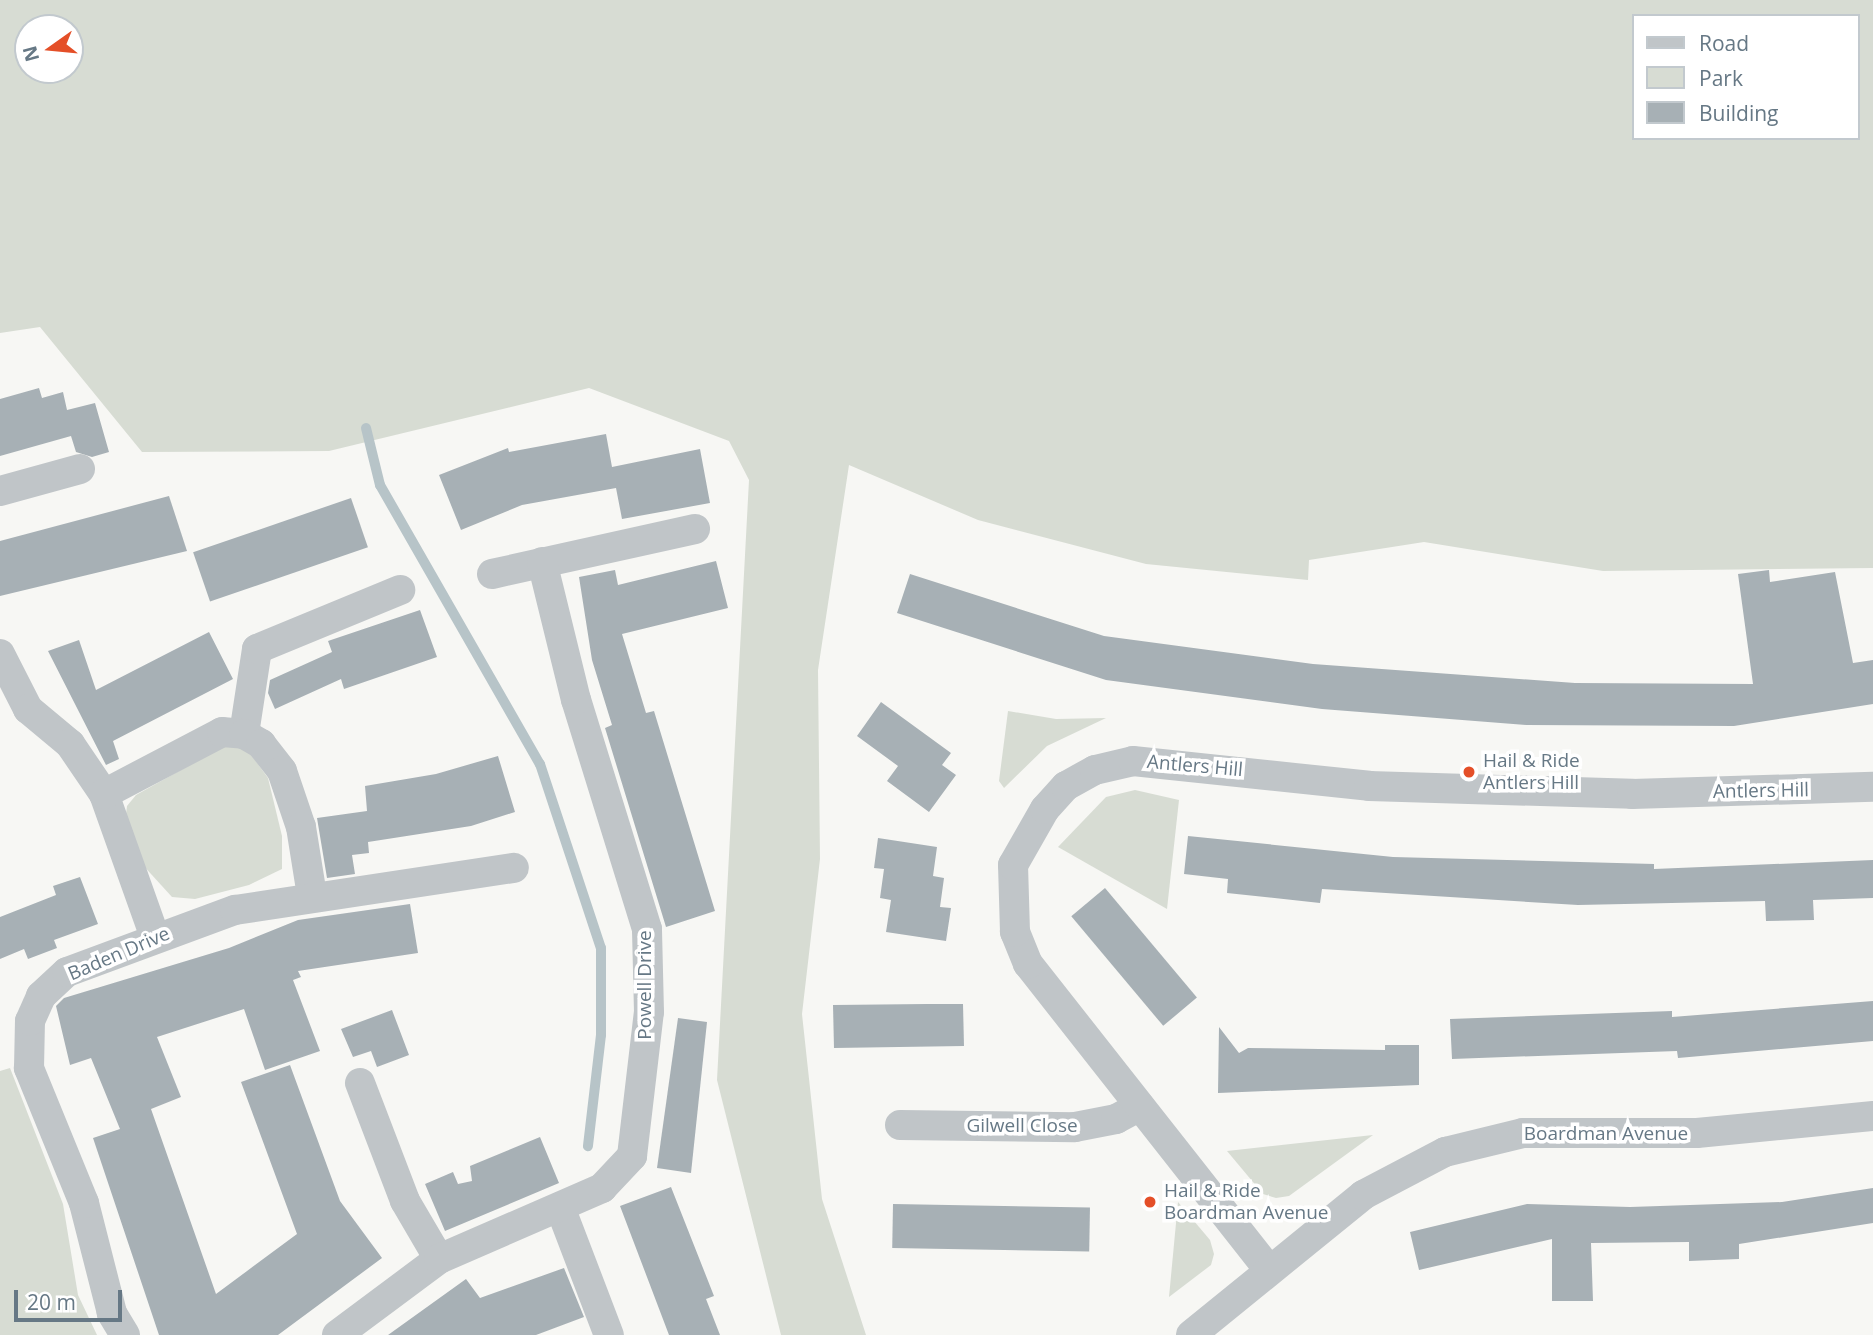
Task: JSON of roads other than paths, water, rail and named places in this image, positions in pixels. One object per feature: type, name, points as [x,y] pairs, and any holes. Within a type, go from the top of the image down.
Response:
[{"type":"street","points":[[0,491],[80,469]]},
{"type":"street","points":[[492,574],[695,529]]},
{"type":"street","name":"Powell Drive","points":[[337,1335],[439,1259],[602,1188],[632,1156],[649,1012],[647,929],[576,700],[542,562]]},
{"type":"street","points":[[244,734],[257,649],[400,590]]},
{"type":"street","points":[[0,654],[29,709],[70,744],[104,794],[155,937]]},
{"type":"street","points":[[104,794],[222,732],[244,734],[261,744],[282,771],[301,827],[312,896]]},
{"type":"street","name":"Antlers Hill","points":[[1269,1270],[1140,1106],[1042,989],[1015,932],[1013,865],[1045,809],[1066,786],[1095,770],[1133,761],[1181,762],[1369,786],[1632,794],[1873,787]]},
{"type":"street","name":"Baden Drive","points":[[125,1335],[112,1313],[84,1203],[29,1068],[30,1021],[41,996],[67,972],[155,937],[235,910],[312,896],[514,868]]},
{"type":"street","points":[[360,1083],[405,1201],[439,1259]]},
{"type":"street","name":"Gilwell Close","points":[[900,1125],[1075,1127],[1116,1119],[1140,1106]]},
{"type":"street","name":"Boardman Avenue","points":[[1191,1335],[1269,1270],[1399,1171],[1481,1140],[1523,1133],[1697,1133],[1873,1116]]},
{"type":"street","points":[[560,1208],[609,1335]]},
{"type":"waterway","points":[[366,428],[380,485],[540,764],[601,948],[601,1035],[588,1146]]},
{"type":"place","name":"Hail & Ride Antlers Hill","points":[[1469,772]]},
{"type":"place","name":"Hail & Ride Boardman Avenue","points":[[1150,1202]]}]
